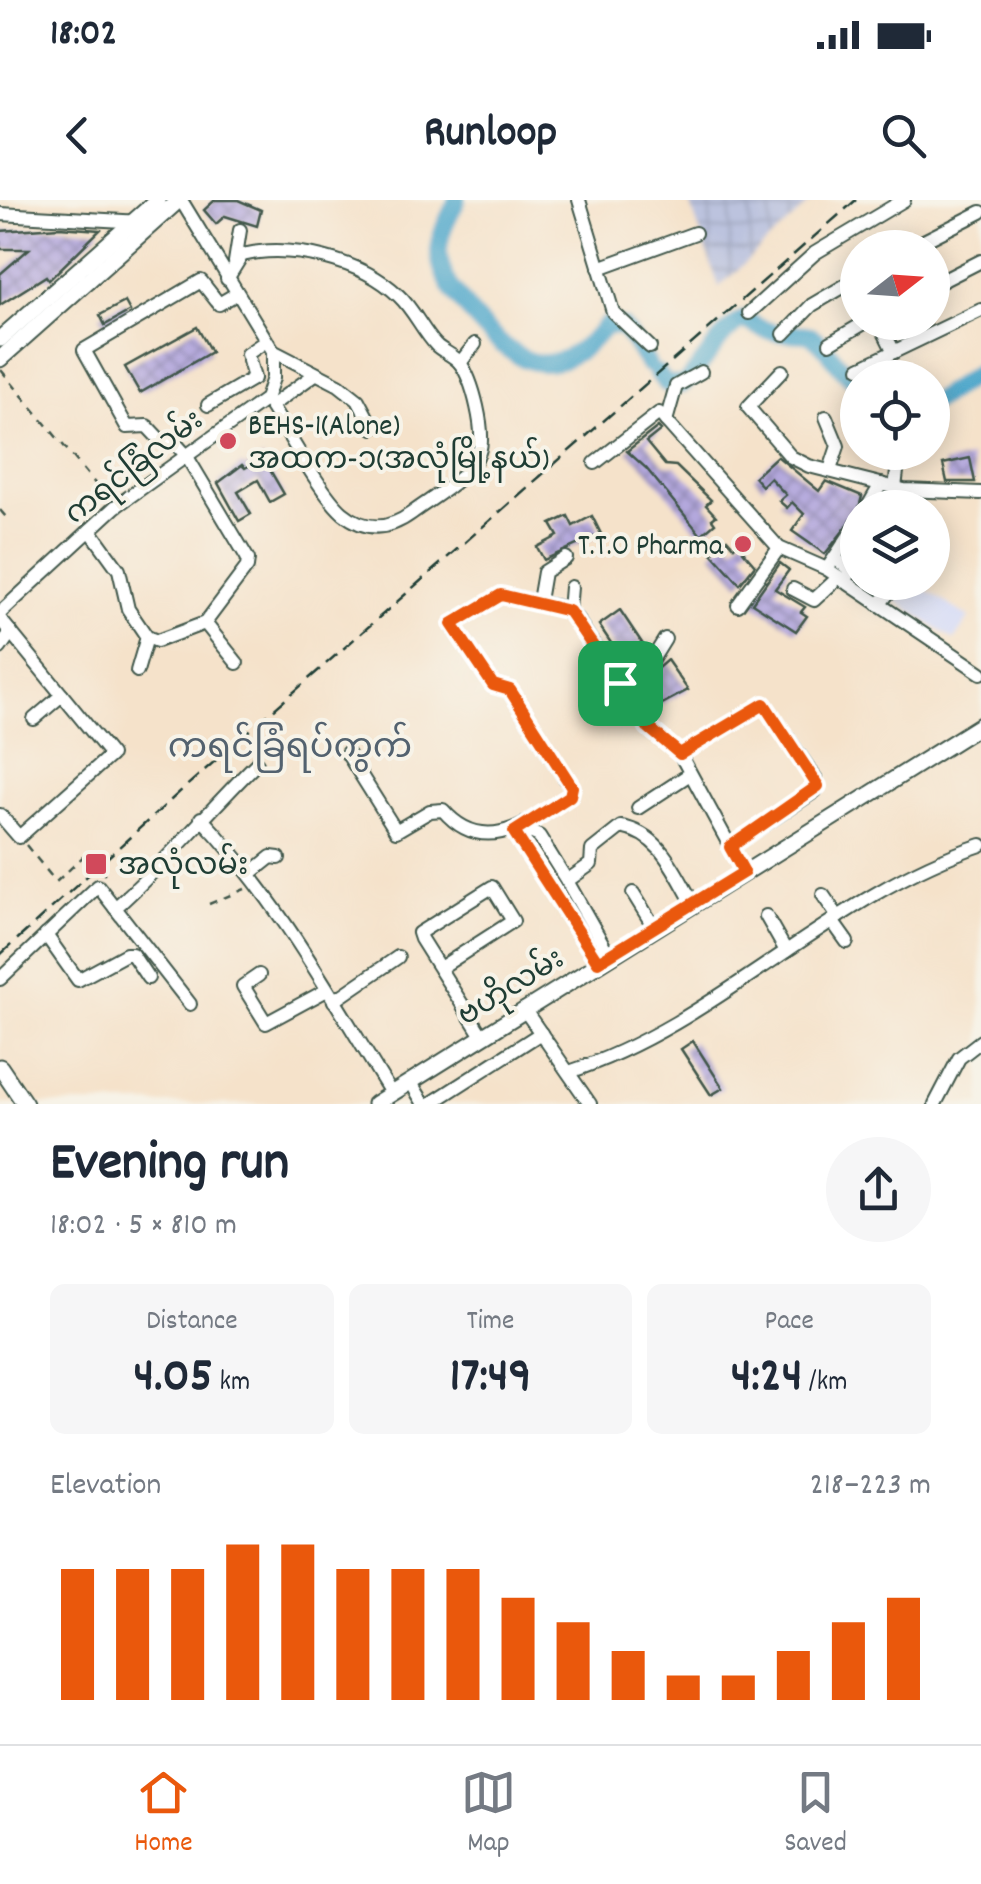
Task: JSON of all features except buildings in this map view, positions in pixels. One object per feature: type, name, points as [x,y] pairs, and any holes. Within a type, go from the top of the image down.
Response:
[{"type":"main road","points":[[0,339],[158,200]]},
{"type":"main road","points":[[0,360],[180,200]]},
{"type":"main road","name":"ဗဟိုလမ်း","points":[[374,1104],[981,725]]},
{"type":"main road","points":[[0,1068],[24,1104]]},
{"type":"street","points":[[180,200],[270,346],[358,400],[373,428]]},
{"type":"street","points":[[578,200],[614,312],[650,346]]},
{"type":"street","points":[[750,313],[815,253],[904,200]]},
{"type":"street","points":[[946,230],[981,212]]},
{"type":"street","points":[[0,214],[154,223]]},
{"type":"street","points":[[236,262],[240,230]]},
{"type":"street","points":[[600,268],[695,233]]},
{"type":"street","points":[[227,280],[242,256],[279,250],[354,268],[402,298],[436,345],[460,363],[472,393],[480,450],[468,470],[386,529],[364,525],[342,512],[269,402],[273,378],[270,346]]},
{"type":"street","points":[[950,277],[981,262]]},
{"type":"street","points":[[147,637],[168,638],[206,623],[247,567],[248,558],[186,455],[175,443],[162,442],[146,426],[127,427],[84,350],[200,281],[219,304],[236,294]]},
{"type":"street","points":[[784,334],[812,305],[840,290]]},
{"type":"street","points":[[877,360],[981,310]]},
{"type":"street","points":[[830,344],[840,338]]},
{"type":"street","points":[[888,340],[894,352]]},
{"type":"street","points":[[460,363],[475,344]]},
{"type":"street","points":[[208,405],[254,378],[247,354],[270,346]]},
{"type":"street","points":[[782,371],[748,404],[791,457],[888,486],[981,493]]},
{"type":"street","points":[[666,421],[676,386],[701,372]]},
{"type":"street","name":"ကရင်ခြံလမ်း","points":[[0,616],[115,507],[186,455],[314,375]]},
{"type":"street","points":[[595,463],[654,414],[666,421],[779,548],[836,572],[879,606],[981,673]]},
{"type":"street","points":[[826,418],[838,446],[830,470]]},
{"type":"street","points":[[884,490],[895,470]]},
{"type":"street","points":[[90,530],[119,570],[128,609],[147,637]]},
{"type":"street","points":[[738,605],[779,548]]},
{"type":"street","points":[[539,601],[544,572],[566,558]]},
{"type":"street","points":[[793,588],[812,600],[840,563]]},
{"type":"street","points":[[569,611],[571,587]]},
{"type":"street","points":[[517,835],[570,796],[572,787],[510,690],[493,685],[452,624],[501,595],[569,611],[648,727],[680,754],[744,872]]},
{"type":"street","points":[[879,606],[882,600]]},
{"type":"street","points":[[0,616],[110,755],[19,837],[0,815]]},
{"type":"street","points":[[206,623],[237,663]]},
{"type":"street","points":[[0,648],[11,632]]},
{"type":"street","points":[[137,672],[147,637]]},
{"type":"street","points":[[620,683],[652,660],[665,639]]},
{"type":"street","points":[[34,719],[62,695]]},
{"type":"street","points":[[680,754],[764,704],[816,780],[815,791],[730,847]]},
{"type":"street","points":[[346,753],[396,831],[430,812],[443,810],[456,826],[476,832],[530,832],[539,836],[567,881],[604,959]]},
{"type":"street","points":[[116,908],[160,868],[201,818],[257,763]]},
{"type":"street","points":[[638,808],[690,774]]},
{"type":"street","points":[[201,818],[254,878],[391,1094]]},
{"type":"street","points":[[567,881],[591,864],[592,850],[621,827],[644,831],[656,842],[694,903]]},
{"type":"street","points":[[517,835],[604,959]]},
{"type":"street","points":[[569,1072],[633,1048],[904,875],[981,845]]},
{"type":"street","points":[[254,878],[271,857],[278,858]]},
{"type":"street","points":[[0,980],[98,886],[190,1004]]},
{"type":"street","points":[[440,968],[513,922],[492,888],[419,934],[440,968],[482,1036]]},
{"type":"street","points":[[633,894],[654,928]]},
{"type":"street","points":[[823,895],[847,942]]},
{"type":"street","points":[[766,916],[786,951]]},
{"type":"street","points":[[46,935],[78,980],[126,954],[132,954],[148,978]]},
{"type":"street","points":[[258,975],[243,986],[266,1023],[330,995],[398,957]]},
{"type":"street","points":[[524,1009],[590,1104]]},
{"type":"street","points":[[410,1081],[427,1104],[541,1033]]},
{"type":"street","points":[[935,1104],[959,1058],[981,1042]]},
{"type":"path","points":[[0,369],[115,507]]},
{"type":"path","points":[[0,510],[6,518]]},
{"type":"path","points":[[19,837],[56,882],[88,852],[109,876]]},
{"type":"path","points":[[209,904],[254,878]]},
{"type":"shaded area","points":[[689,200],[813,200],[719,287]]},
{"type":"shaded area","points":[[895,600],[942,600],[969,618],[954,640]]},
{"type":"waterway","points":[[457,200],[441,237],[440,261],[457,295],[492,336],[524,359],[555,362],[589,343],[607,325],[623,327],[648,364]]},
{"type":"waterway","points":[[657,373],[667,384],[682,385],[727,331],[745,319],[767,330],[813,337],[840,366]]},
{"type":"waterway","points":[[950,391],[981,371]]},
{"type":"railway","points":[[0,955],[183,789],[856,200]]},
{"type":"place","name":"BEHS-1(Alone) အထက-၁(အလုံမြို့နယ်)","points":[[228,441]]},
{"type":"place","name":"T.T.O Pharma","points":[[743,544]]},
{"type":"place","name":"အလုံလမ်း","points":[[96,864]]},
{"type":"district","name":"ကရင်ခြံရပ်ကွက်","points":[[290,745]]},
{"type":"route","points":[[501,595],[560,606],[576,618],[620,683],[648,727],[680,754],[764,704],[818,786],[730,847],[744,872],[598,962],[527,846],[514,832],[570,796],[572,787],[510,690],[493,685],[452,624],[501,595]]}]
